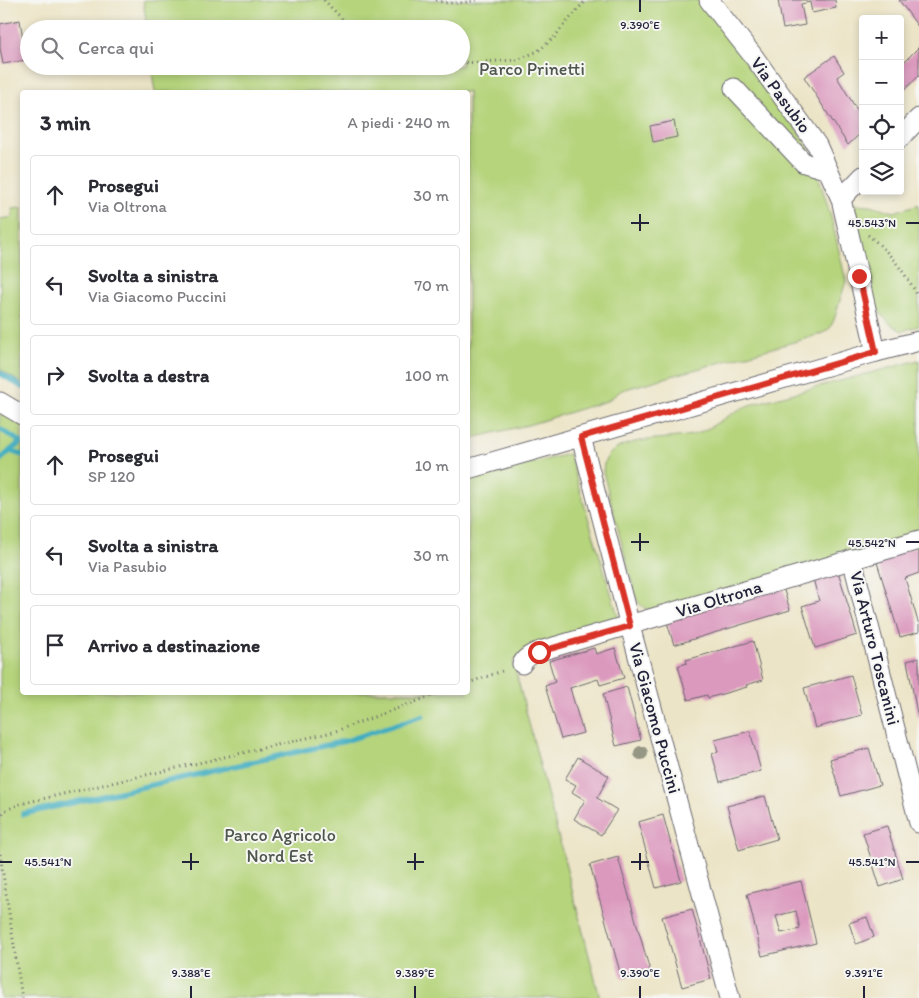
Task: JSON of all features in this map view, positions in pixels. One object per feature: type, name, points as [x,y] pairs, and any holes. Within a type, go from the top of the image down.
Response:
[{"type":"street","name":"Via Pasubio","points":[[708,0],[754,58],[817,145],[841,199],[876,352]]},
{"type":"street","points":[[734,88],[804,163],[828,170]]},
{"type":"street","points":[[904,134],[919,118]]},
{"type":"street","points":[[841,199],[859,180]]},
{"type":"street","points":[[470,468],[876,352],[919,342]]},
{"type":"street","points":[[876,352],[919,349]]},
{"type":"street","points":[[0,402],[20,414]]},
{"type":"street","name":"Via Giacomo Puccini","points":[[581,437],[730,998]]},
{"type":"street","name":"Via Oltrona","points":[[522,664],[524,660],[533,654],[919,540]]},
{"type":"street","name":"Via Arturo Toscanini","points":[[852,560],[919,824]]},
{"type":"path","points":[[324,0],[343,20]]},
{"type":"path","points":[[436,0],[456,3],[477,0]]},
{"type":"path","points":[[470,63],[517,60],[538,51],[554,38],[562,26],[586,0]]},
{"type":"path","points":[[846,221],[861,230],[886,250],[905,274],[919,298]]},
{"type":"path","points":[[470,682],[522,664]]},
{"type":"path","points":[[0,818],[4,811],[20,804],[333,732],[434,695]]},
{"type":"path","points":[[0,854],[22,998]]},
{"type":"green space","name":"Parco Prinetti","points":[[143,0],[698,0],[757,70],[811,152],[831,217],[846,281],[834,320],[830,328],[823,333],[808,338],[622,390],[607,401],[528,425],[470,439],[470,90],[155,90],[152,75],[470,75],[470,20],[146,20]]},
{"type":"green space","points":[[854,204],[871,205],[894,212],[919,204],[919,326],[902,331],[889,322],[876,307]]},
{"type":"green space","points":[[20,207],[20,383],[0,369],[0,219],[13,217],[12,208]]},
{"type":"green space","points":[[919,360],[919,536],[650,610],[640,604],[636,598],[603,472],[606,459],[614,450],[626,444],[698,433],[749,405]]},
{"type":"green space","name":"Parco Agricolo Nord Est","points":[[0,411],[20,423],[20,695],[470,695],[470,479],[569,454],[620,623],[559,642],[513,661],[600,998],[0,998]]},
{"type":"building","points":[[778,0],[835,0],[836,8],[812,13],[810,2],[801,4],[805,25],[783,29]]},
{"type":"building","points":[[899,0],[919,0],[919,28]]},
{"type":"building","points":[[20,20],[20,61],[3,64],[0,48],[0,24]]},
{"type":"building","points":[[919,47],[919,76],[904,90],[904,62]]},
{"type":"building","points":[[834,56],[844,72],[837,77],[857,110],[859,108],[859,135],[848,145],[804,77]]},
{"type":"building","points":[[674,121],[677,137],[653,142],[650,126]]},
{"type":"building","points":[[919,546],[919,573],[905,578],[919,625],[919,632],[900,637],[876,559]]},
{"type":"building","points":[[837,568],[857,635],[815,648],[802,606],[819,601],[812,575]]},
{"type":"building","points":[[782,584],[790,610],[674,645],[666,619]]},
{"type":"building","points":[[753,641],[763,680],[746,685],[747,687],[708,698],[707,695],[688,700],[678,666],[687,663],[686,660]]},
{"type":"building","points":[[594,648],[596,654],[615,648],[624,678],[600,685],[598,679],[570,688],[583,733],[561,739],[545,686],[555,682],[549,661]]},
{"type":"building","points":[[919,658],[919,718],[918,718],[907,661]]},
{"type":"building","points":[[851,675],[862,715],[815,728],[804,688]]},
{"type":"building","points":[[627,687],[641,740],[616,746],[603,694]]},
{"type":"building","points":[[750,731],[761,771],[720,782],[712,754],[718,752],[715,740]]},
{"type":"building","points":[[869,748],[880,785],[841,796],[830,759]]},
{"type":"building","points":[[578,757],[609,776],[597,798],[617,810],[601,835],[574,819],[585,800],[572,792],[576,785],[565,779]]},
{"type":"building","points":[[765,796],[777,839],[739,850],[727,806]]},
{"type":"building","points":[[663,815],[681,881],[656,888],[638,822]]},
{"type":"building","points":[[887,826],[903,879],[880,887],[863,833]]},
{"type":"building","points":[[618,857],[650,971],[622,979],[590,865]]},
{"type":"building","points":[[801,881],[816,943],[762,956],[747,894]],"holes":[[[796,911],[800,929],[781,933],[776,916]]]},
{"type":"building","points":[[692,909],[711,979],[682,987],[662,917]]},
{"type":"building","points":[[867,917],[874,937],[856,944],[849,923]]},
{"type":"waterway","points":[[0,373],[20,386]]},
{"type":"waterway","points":[[0,429],[20,441]]},
{"type":"waterway","points":[[20,443],[10,451],[20,454]]},
{"type":"waterway","points":[[0,460],[10,451]]},
{"type":"waterway","points":[[23,814],[345,741],[422,716]]},
{"type":"route","points":[[539,652],[630,626],[581,437],[876,352],[859,276]]}]
